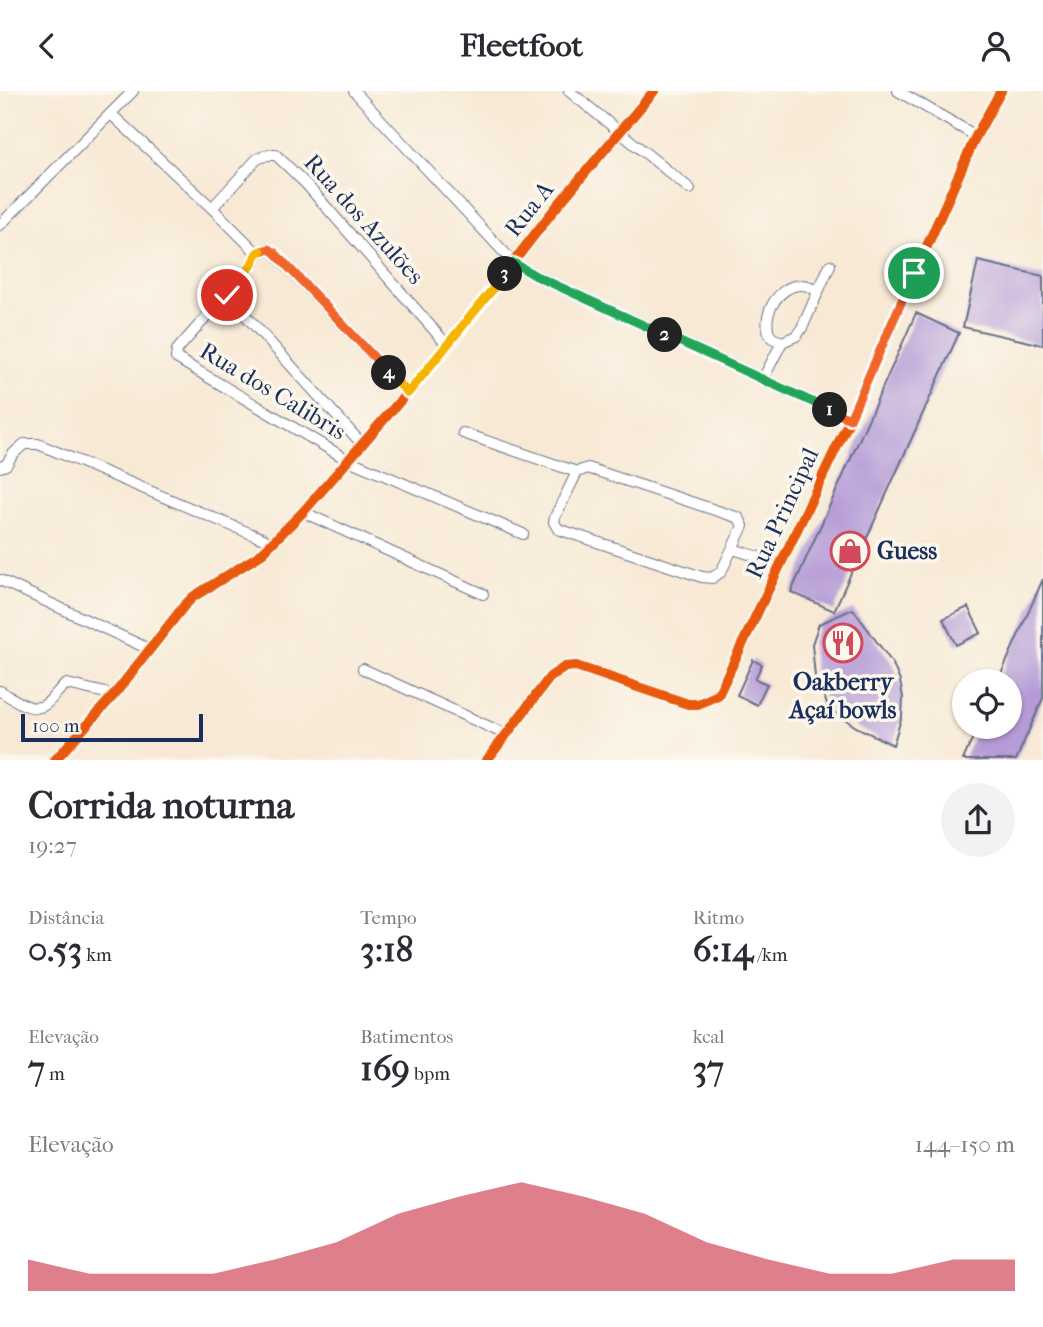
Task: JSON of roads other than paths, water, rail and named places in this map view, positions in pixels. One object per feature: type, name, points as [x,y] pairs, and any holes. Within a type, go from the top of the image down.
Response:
[{"type":"street","points":[[0,225],[133,91]]},
{"type":"street","points":[[354,91],[514,263],[536,276],[850,419]]},
{"type":"street","points":[[569,91],[690,189]]},
{"type":"street","name":"Rua A","points":[[55,760],[114,695],[173,618],[193,597],[260,555],[303,512],[448,346],[654,91]]},
{"type":"street","points":[[898,91],[976,136]]},
{"type":"street","name":"Rua Principal","points":[[507,735],[550,677],[565,667],[576,666],[688,704],[708,701],[718,695],[850,419],[976,136],[1001,91]]},
{"type":"street","points":[[111,114],[257,253]]},
{"type":"street","name":"Rua dos Azulões","points":[[212,208],[257,159],[276,155],[307,185],[448,346]]},
{"type":"street","points":[[362,444],[227,295],[251,266],[257,253],[269,249],[274,252],[408,393]]},
{"type":"street","points":[[763,379],[782,342],[796,336],[802,328],[830,265]]},
{"type":"street","points":[[782,342],[772,338],[767,325],[776,299],[789,288],[797,286],[805,285],[818,291]]},
{"type":"street","name":"Rua dos Calibris","points":[[227,295],[177,350],[176,358],[348,460],[523,534]]},
{"type":"street","points":[[463,433],[577,473]]},
{"type":"street","points":[[0,467],[6,465],[24,444],[38,444],[273,543]]},
{"type":"street","points":[[588,468],[739,518],[743,526],[718,576],[702,577],[558,529],[555,526],[555,517],[577,473],[588,468]]},
{"type":"street","points":[[303,512],[483,594]]},
{"type":"street","points":[[733,549],[781,564]]},
{"type":"street","points":[[0,580],[150,650]]},
{"type":"street","points":[[363,669],[507,735],[488,760]]},
{"type":"street","points":[[0,691],[32,708],[46,704],[66,684],[73,683],[114,695]]},
{"type":"place","name":"Guess","points":[[850,551]]},
{"type":"place","name":"Oakberry Açaí bowls","points":[[843,643]]}]
